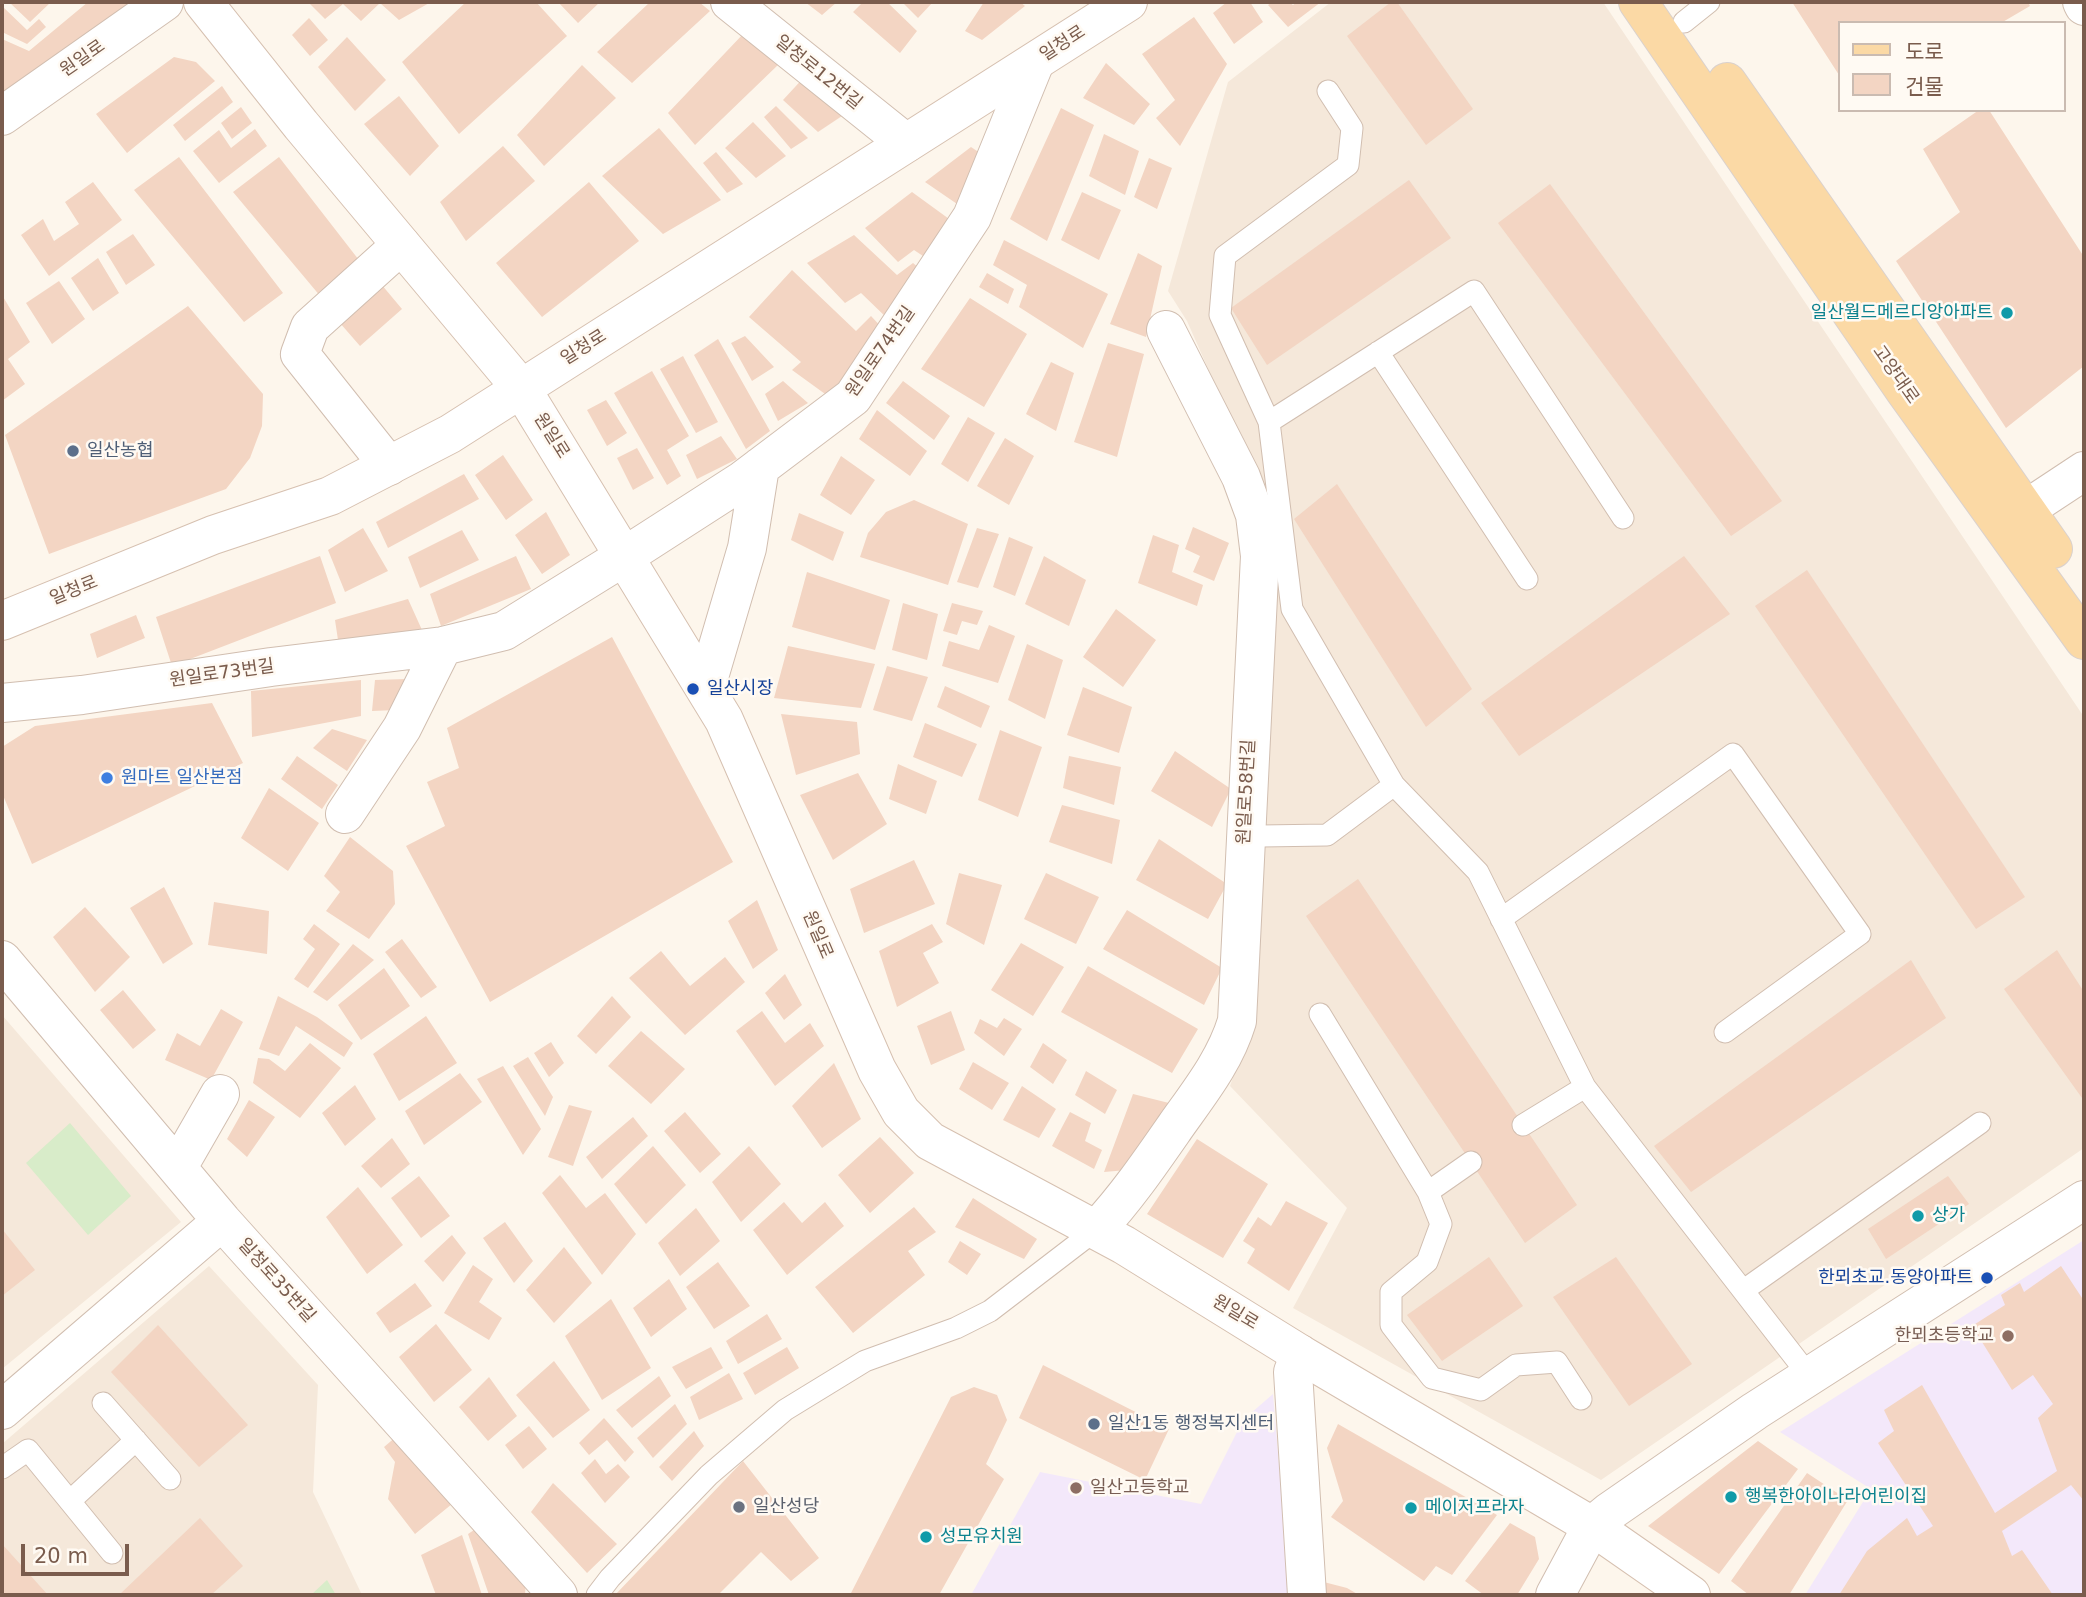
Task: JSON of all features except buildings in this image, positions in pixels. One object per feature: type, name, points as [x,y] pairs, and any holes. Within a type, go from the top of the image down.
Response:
[{"type":"main road","name":"고양대로","points":[[1638,2],[1906,391],[2084,640]]},
{"type":"main road","name":"고양대로","points":[[1688,8],[2084,594]]},
{"type":"street","name":"원일로","points":[[2,116],[164,2]]},
{"type":"street","name":"원일로","points":[[203,2],[521,388],[724,720],[852,1017],[901,1112],[930,1141],[1097,1229],[1300,1354],[1592,1526],[1691,1595]]},
{"type":"street","name":"일청로12번길","points":[[730,2],[906,144]]},
{"type":"street","name":"일청로","points":[[2,621],[213,535],[330,496],[450,434],[1128,2]]},
{"type":"street","name":"원일로74번길","points":[[625,556],[760,467],[853,397],[972,217],[1035,62]]},
{"type":"street","points":[[389,466],[300,354],[310,327],[401,245]]},
{"type":"street","name":"원일로58번길","points":[[1097,1229],[1122,1203],[1214,1071],[1230,1042],[1237,1021],[1260,556],[1255,515],[1241,477],[1167,330]]},
{"type":"street","points":[[706,687],[747,548],[760,467]]},
{"type":"street","points":[[2025,510],[2084,471]]},
{"type":"street","name":"원일로73번길","points":[[2,703],[82,695],[271,667],[443,646],[505,631],[625,556]]},
{"type":"street","points":[[345,814],[402,728],[443,646]]},
{"type":"street","name":"일청로35번길","points":[[2,960],[222,1221],[558,1595]]},
{"type":"street","points":[[178,1167],[220,1094]]},
{"type":"street","points":[[1555,1595],[1592,1526],[1810,1377],[2084,1200]]},
{"type":"street","points":[[2,1410],[222,1221]]},
{"type":"street","points":[[1300,1354],[1293,1372],[1307,1595]]},
{"type":"lane","points":[[1328,91],[1352,128],[1348,165],[1225,256],[1220,315],[1269,422],[1292,609],[1394,785],[1478,872],[1586,1087],[1810,1377]]},
{"type":"lane","points":[[1269,422],[1474,290],[1623,518]]},
{"type":"lane","points":[[1378,352],[1527,579]]},
{"type":"lane","points":[[1501,919],[1733,754],[1860,934],[1725,1032]]},
{"type":"lane","points":[[1245,831],[1261,836],[1327,835],[1394,785]]},
{"type":"lane","points":[[1320,1014],[1428,1192],[1441,1224],[1427,1262],[1391,1292],[1391,1325],[1432,1378],[1480,1390],[1517,1364],[1557,1362],[1581,1399]]},
{"type":"lane","points":[[1523,1125],[1586,1087]]},
{"type":"lane","points":[[1744,1290],[1980,1123]]},
{"type":"lane","points":[[1428,1192],[1471,1162]]},
{"type":"lane","points":[[597,1595],[709,1475],[785,1410],[865,1362],[956,1328],[990,1311],[1097,1229]]},
{"type":"lane","points":[[103,1403],[170,1479]]},
{"type":"lane","points":[[70,1501],[136,1440]]},
{"type":"lane","points":[[2,1468],[27,1450],[112,1553]]},
{"type":"shaded area","points":[[1331,2],[1603,2],[2084,717],[2084,1148],[1601,1480],[1293,1308],[1347,1208],[1230,1086],[1242,1052],[1255,475],[1187,321],[1168,291],[1228,82]]},
{"type":"shaded area","points":[[2,1015],[181,1222],[2,1369]]},
{"type":"shaded area","name":"한뫼초등학교","points":[[2084,1240],[2084,1595],[1805,1595],[1871,1489],[1780,1432]]},
{"type":"shaded area","points":[[209,1266],[318,1385],[313,1492],[362,1595],[2,1595],[2,1444]]},
{"type":"shaded area","name":"일산고등학교","points":[[1273,1394],[1290,1595],[971,1595],[1040,1472],[1201,1504],[1243,1420]]},
{"type":"green space","points":[[70,1123],[131,1196],[88,1235],[26,1163]]},
{"type":"green space","points":[[327,1580],[336,1595],[311,1595]]},
{"type":"place","name":"일산월드메르디앙아파트","points":[[2007,313]]},
{"type":"place","name":"일산농협","points":[[73,451]]},
{"type":"place","name":"일산시장","points":[[693,689]]},
{"type":"place","name":"원마트 일산본점","points":[[107,778]]},
{"type":"place","name":"상가","points":[[1918,1216]]},
{"type":"place","name":"한뫼초교.동양아파트","points":[[1987,1278]]},
{"type":"place","name":"한뫼초등학교","points":[[2008,1336]]},
{"type":"place","name":"일산1동 행정복지센터","points":[[1094,1424]]},
{"type":"place","name":"일산고등학교","points":[[1076,1488]]},
{"type":"place","name":"행복한아이나라어린이집","points":[[1731,1497]]},
{"type":"place","name":"일산성당","points":[[739,1507]]},
{"type":"place","name":"메이저프라자","points":[[1411,1508]]},
{"type":"place","name":"성모유치원","points":[[926,1537]]}]
